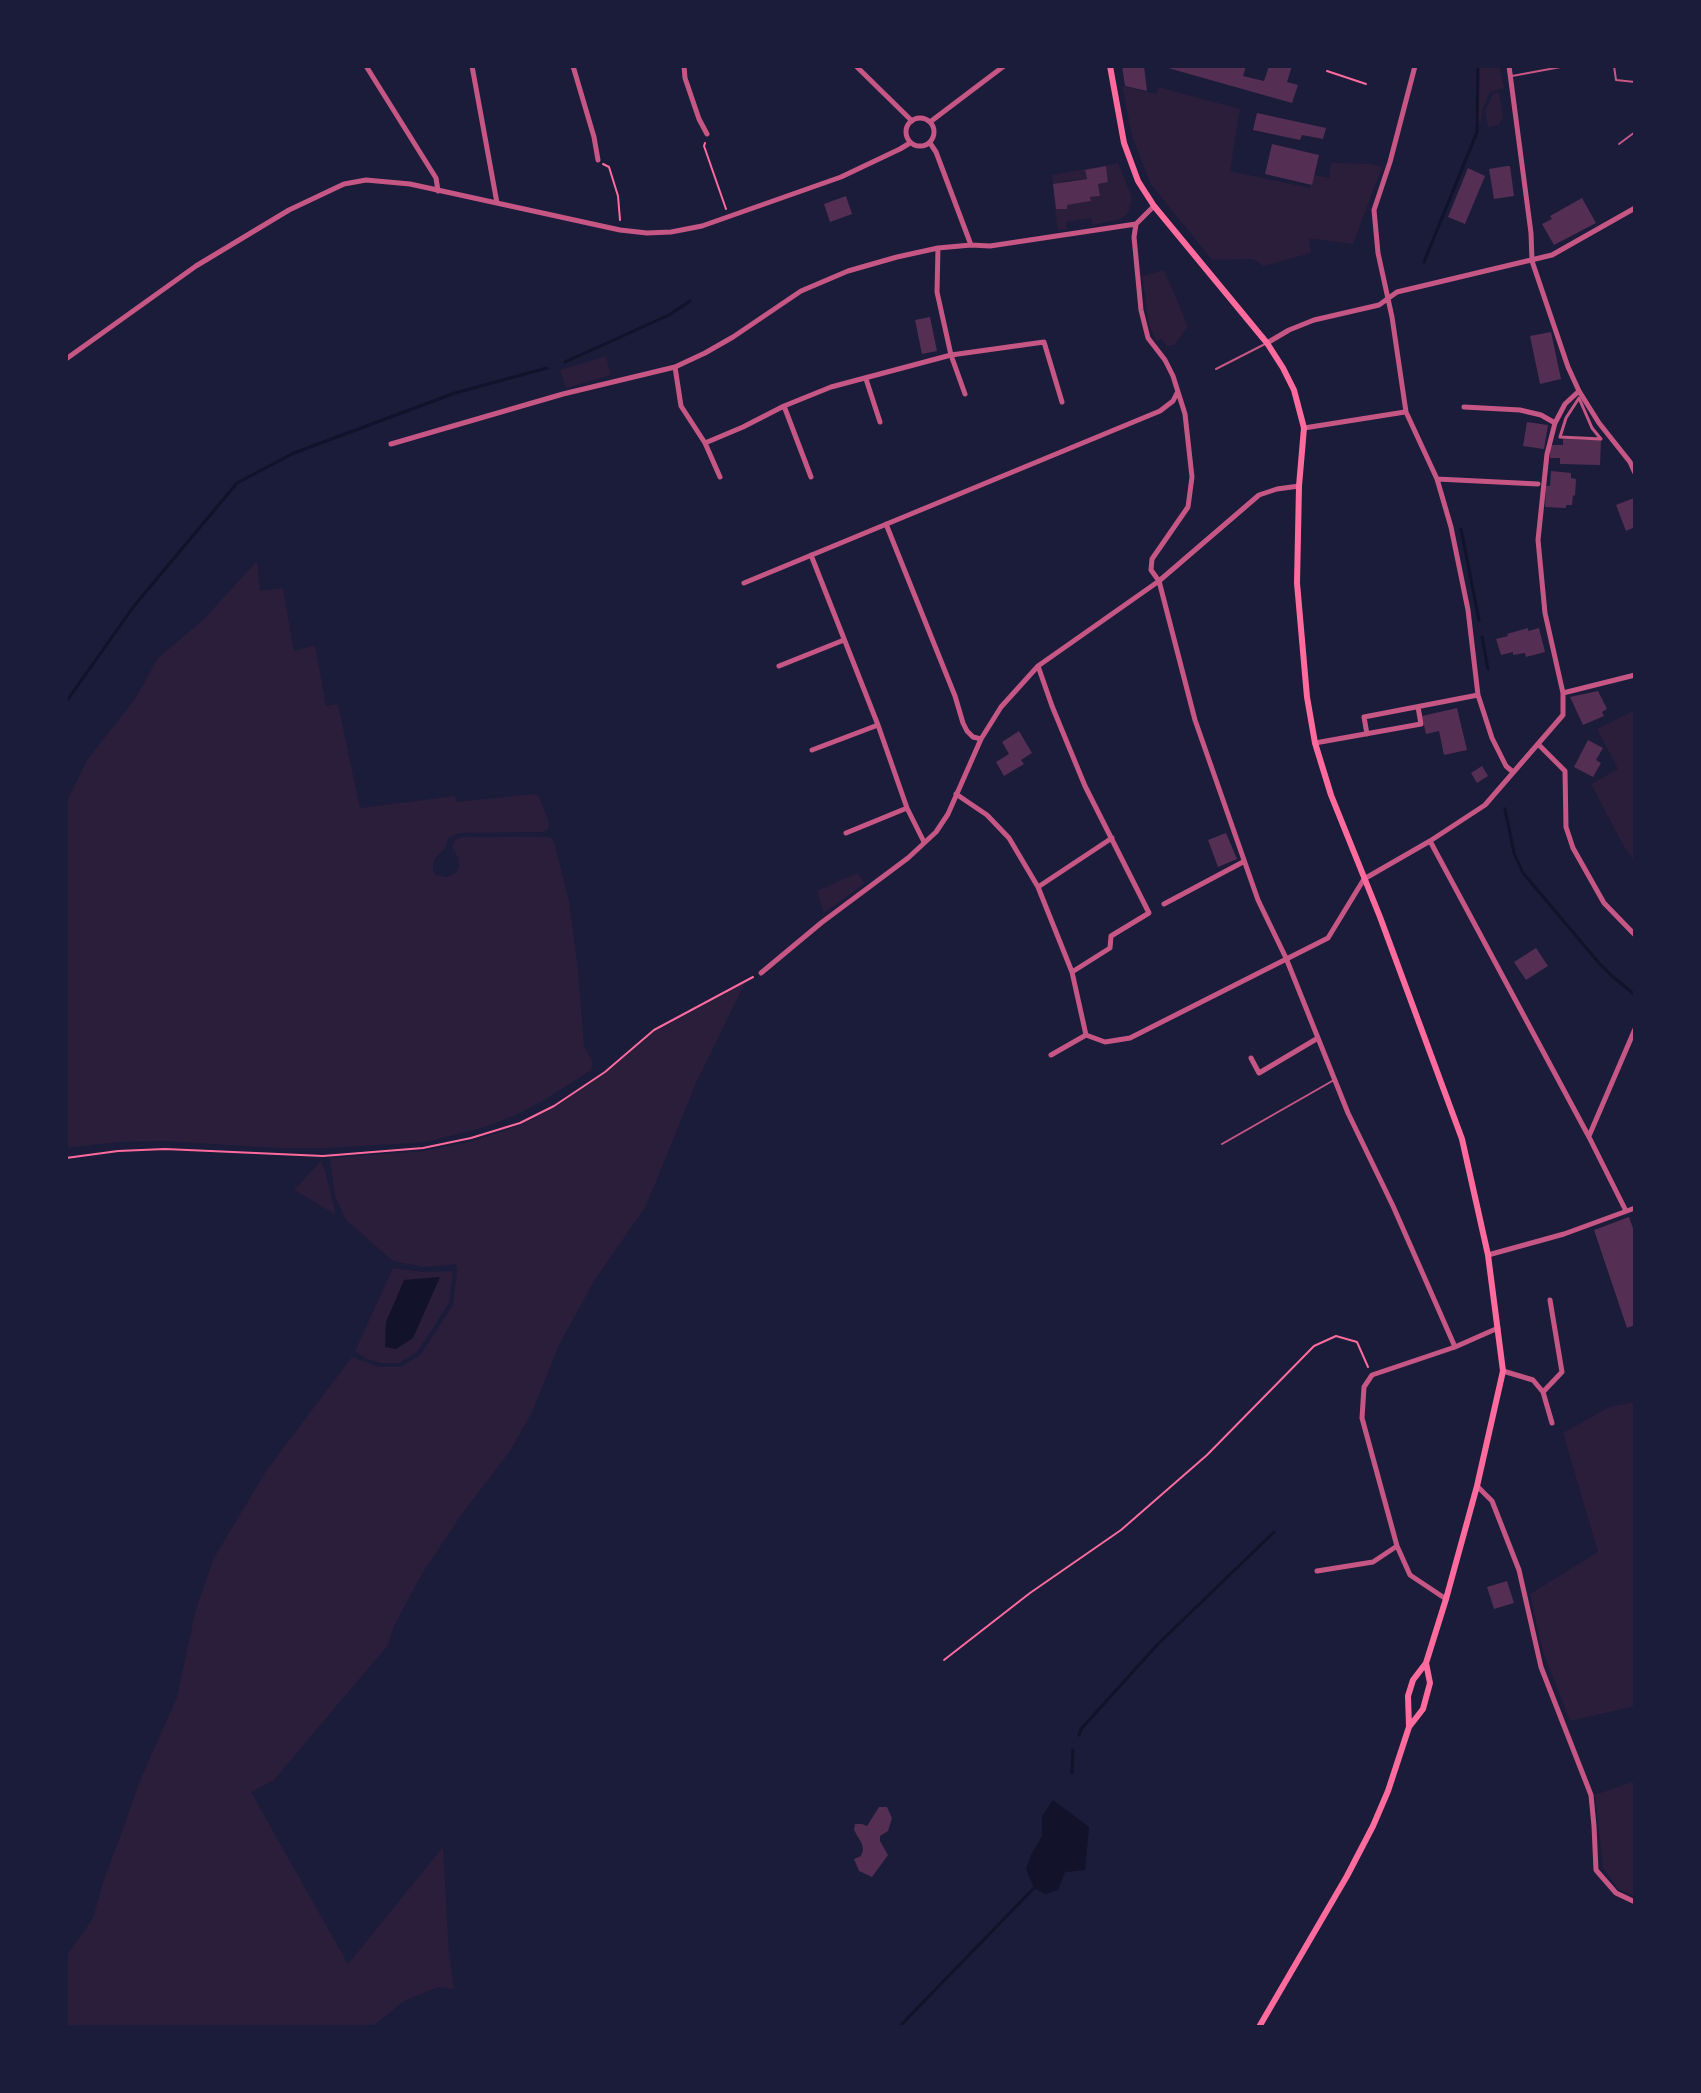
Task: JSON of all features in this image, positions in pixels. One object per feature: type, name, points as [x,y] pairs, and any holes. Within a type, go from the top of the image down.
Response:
[{"type":"main road","points":[[1110,66],[1124,143],[1134,173],[1154,206],[1267,343],[1294,390],[1304,428],[1297,583],[1307,697],[1315,743],[1331,795],[1462,1139],[1488,1255],[1503,1371],[1477,1486],[1446,1599],[1426,1663],[1413,1680],[1408,1696],[1408,1730]]},
{"type":"main road","points":[[1259,2027],[1373,1826],[1408,1730],[1423,1709],[1430,1683],[1426,1663]]},
{"type":"street","points":[[472,66],[497,203]]},
{"type":"street","points":[[573,66],[598,160]]},
{"type":"street","points":[[684,66],[685,78],[707,134]]},
{"type":"street","points":[[856,66],[912,121]]},
{"type":"street","points":[[930,122],[1004,66]]},
{"type":"street","points":[[1415,66],[1374,210],[1378,253],[1389,298],[1406,412],[1437,479],[1451,527],[1468,610],[1478,695],[1492,738],[1506,766],[1513,772]]},
{"type":"street","points":[[1509,66],[1532,261],[1579,391],[1599,423],[1632,460],[1635,473]]},
{"type":"street","points":[[370,67],[436,178],[438,191]]},
{"type":"street","points":[[923,118],[930,122],[934,135],[930,143],[920,147],[910,143],[906,132],[912,121],[923,118]]},
{"type":"street","points":[[66,359],[196,266],[289,210],[344,184],[366,180],[410,184],[620,230],[671,232],[702,226],[841,177],[910,143]]},
{"type":"street","points":[[930,143],[971,245]]},
{"type":"street","points":[[1154,206],[1136,224],[1134,237],[1141,310],[1148,338],[1165,360],[1185,414],[1192,477],[1188,507],[1152,559],[1151,570],[1159,581],[1195,720],[1243,862],[1286,958],[1348,1113],[1455,1347]]},
{"type":"street","points":[[1267,343],[1314,320],[1379,305],[1397,292],[1552,255],[1635,208]]},
{"type":"street","points":[[391,444],[563,394],[675,367],[733,337],[801,291],[848,271],[938,248],[990,246],[1136,224]]},
{"type":"street","points":[[938,248],[937,292],[951,355],[965,394]]},
{"type":"street","points":[[705,443],[831,387],[951,355],[1044,342],[1062,402]]},
{"type":"street","points":[[675,367],[681,406],[705,443],[720,477]]},
{"type":"street","points":[[866,379],[880,422]]},
{"type":"street","points":[[1051,1055],[1086,1035],[1105,1042],[1130,1038],[1328,938],[1364,879],[1485,805],[1563,715],[1563,693],[1545,613],[1538,540],[1541,484],[1555,423],[1565,404],[1579,391]]},
{"type":"street","points":[[744,583],[1160,411],[1178,393]]},
{"type":"street","points":[[1579,398],[1592,428],[1601,439],[1560,437],[1566,418],[1579,398]]},
{"type":"street","points":[[784,406],[811,477]]},
{"type":"street","points":[[1464,407],[1520,410],[1541,415],[1555,423]]},
{"type":"street","points":[[1304,428],[1406,412]]},
{"type":"street","points":[[1437,479],[1541,484]]},
{"type":"street","points":[[761,973],[821,923],[908,858],[936,832],[981,739],[1001,707],[1038,666],[1159,581],[1259,495],[1299,486]]},
{"type":"street","points":[[886,524],[963,723],[973,737],[981,739]]},
{"type":"street","points":[[811,555],[907,808],[924,842]]},
{"type":"street","points":[[779,666],[844,640]]},
{"type":"street","points":[[1038,666],[1085,786],[1149,913],[1111,936],[1110,948],[1072,972]]},
{"type":"street","points":[[1563,693],[1635,675]]},
{"type":"street","points":[[1367,734],[1364,717],[1478,695]]},
{"type":"street","points":[[1315,743],[1421,724],[1418,707]]},
{"type":"street","points":[[812,750],[878,725]]},
{"type":"street","points":[[1539,745],[1565,771],[1566,827],[1573,848],[1604,903],[1635,935]]},
{"type":"street","points":[[956,794],[987,815],[1009,838],[1038,887],[1072,972],[1086,1035]]},
{"type":"street","points":[[846,833],[907,808]]},
{"type":"street","points":[[1038,887],[1112,838]]},
{"type":"street","points":[[1430,841],[1626,1211]]},
{"type":"street","points":[[1164,904],[1243,862]]},
{"type":"street","points":[[1589,1137],[1635,1029]]},
{"type":"street","points":[[1251,1058],[1259,1073],[1318,1038]]},
{"type":"street","points":[[1488,1255],[1564,1234],[1635,1208]]},
{"type":"street","points":[[1543,1392],[1562,1372],[1550,1300]]},
{"type":"street","points":[[1446,1599],[1410,1575],[1397,1546],[1362,1418],[1364,1387],[1372,1375],[1455,1347],[1499,1328]]},
{"type":"street","points":[[1503,1371],[1533,1380],[1543,1392],[1552,1423]]},
{"type":"street","points":[[1477,1486],[1492,1501],[1519,1570],[1541,1667],[1591,1795],[1596,1870],[1616,1893],[1635,1902]]},
{"type":"street","points":[[1317,1571],[1373,1562],[1397,1546]]},
{"type":"lane","points":[[1510,76],[1566,66]]},
{"type":"lane","points":[[1614,66],[1616,80],[1635,82]]},
{"type":"lane","points":[[1619,144],[1635,132]]},
{"type":"lane","points":[[1216,369],[1267,343]]},
{"type":"lane","points":[[1222,1144],[1335,1080]]},
{"type":"path","points":[[1327,71],[1366,84]]},
{"type":"path","points":[[707,134],[704,146],[726,210]]},
{"type":"path","points":[[598,160],[609,167],[618,196],[620,224]]},
{"type":"path","points":[[66,1158],[165,1149],[323,1156],[423,1148],[471,1138],[520,1123],[554,1106],[605,1072],[654,1030],[761,973]]},
{"type":"path","points":[[944,1660],[1030,1593],[1121,1530],[1207,1455],[1314,1346],[1336,1336],[1357,1342],[1372,1375]]},
{"type":"shaded area","points":[[1478,66],[1499,66],[1504,88],[1490,92],[1481,121],[1475,123]]},
{"type":"shaded area","points":[[1122,86],[1157,94],[1158,87],[1240,109],[1230,171],[1310,188],[1313,175],[1329,178],[1331,163],[1382,167],[1353,244],[1309,238],[1311,253],[1264,266],[1253,259],[1212,260],[1150,183],[1132,136]]},
{"type":"shaded area","points":[[1499,92],[1503,116],[1499,125],[1488,127],[1485,111],[1493,94]]},
{"type":"shaded area","points":[[1118,163],[1132,197],[1126,215],[1121,219],[1092,225],[1091,218],[1066,222],[1067,229],[1058,230],[1055,209],[1066,209],[1067,205],[1100,196],[1098,184],[1108,181],[1105,166],[1085,170],[1087,179],[1059,184],[1053,184],[1052,175]]},
{"type":"shaded area","points":[[1164,270],[1188,326],[1174,345],[1166,346],[1162,339],[1156,341],[1149,324],[1142,276]]},
{"type":"shaded area","points":[[606,356],[611,375],[566,388],[560,370]]},
{"type":"shaded area","points":[[257,561],[260,591],[283,588],[294,651],[315,645],[326,706],[338,704],[360,808],[455,796],[456,802],[533,794],[539,796],[549,823],[548,829],[543,832],[459,833],[448,839],[445,848],[434,860],[433,870],[436,875],[447,877],[456,873],[458,858],[452,846],[455,840],[462,837],[552,838],[569,901],[584,1046],[593,1063],[591,1070],[516,1115],[482,1128],[427,1142],[277,1148],[164,1141],[66,1148],[66,803],[87,760],[135,699],[158,658],[203,620]]},
{"type":"shaded area","points":[[1635,710],[1635,863],[1591,784],[1618,769],[1597,729]]},
{"type":"shaded area","points":[[857,873],[865,883],[824,913],[817,891]]},
{"type":"shaded area","points":[[745,983],[696,1083],[646,1206],[594,1281],[559,1345],[532,1412],[510,1451],[423,1572],[394,1626],[388,1645],[274,1780],[251,1792],[348,1964],[443,1847],[454,1989],[438,1987],[404,2001],[372,2027],[66,2027],[66,1957],[93,1918],[142,1776],[177,1697],[196,1609],[214,1558],[266,1471],[352,1357],[379,1367],[401,1367],[421,1354],[453,1305],[456,1264],[424,1267],[393,1261],[346,1220],[335,1196],[330,1158],[424,1151],[473,1141],[521,1125],[606,1073],[654,1032]]},
{"type":"shaded area","points":[[321,1161],[325,1171],[336,1215],[294,1190]]},
{"type":"shaded area","points":[[393,1268],[423,1272],[453,1271],[449,1303],[418,1351],[399,1363],[381,1363],[355,1351]]},
{"type":"shaded area","points":[[440,1277],[413,1338],[396,1349],[385,1347],[386,1322],[404,1280]]},
{"type":"shaded area","points":[[1635,1402],[1635,1706],[1570,1721],[1543,1652],[1530,1594],[1598,1552],[1563,1433],[1609,1407]]},
{"type":"shaded area","points":[[1635,1781],[1635,1896],[1618,1889],[1603,1868],[1595,1795]]},
{"type":"shaded area","points":[[1053,1800],[1089,1827],[1085,1870],[1065,1872],[1058,1890],[1045,1894],[1034,1888],[1026,1869],[1042,1836],[1042,1816]]},
{"type":"building","points":[[1122,66],[1144,66],[1147,91],[1125,86]]},
{"type":"building","points":[[1161,66],[1246,66],[1243,76],[1264,81],[1269,66],[1292,66],[1287,82],[1298,85],[1292,103]]},
{"type":"building","points":[[1257,113],[1326,128],[1323,139],[1302,135],[1300,140],[1253,130]]},
{"type":"building","points":[[1272,144],[1319,155],[1312,185],[1265,174]]},
{"type":"building","points":[[1106,166],[1108,182],[1098,184],[1100,196],[1090,197],[1091,201],[1067,205],[1067,209],[1056,209],[1053,184],[1087,179],[1085,170]]},
{"type":"building","points":[[1510,166],[1514,196],[1494,199],[1489,169]]},
{"type":"building","points":[[1468,168],[1485,176],[1465,224],[1448,217]]},
{"type":"building","points":[[846,196],[852,214],[830,222],[824,204]]},
{"type":"building","points":[[1582,198],[1596,223],[1554,245],[1542,224]]},
{"type":"building","points":[[930,317],[937,351],[922,354],[915,320]]},
{"type":"building","points":[[1551,332],[1561,379],[1540,384],[1530,336]]},
{"type":"building","points":[[1527,422],[1548,425],[1544,449],[1523,446]]},
{"type":"building","points":[[1563,439],[1601,440],[1600,465],[1560,464],[1560,458],[1550,458],[1550,445],[1563,445]]},
{"type":"building","points":[[1551,471],[1571,473],[1571,478],[1576,479],[1572,505],[1566,505],[1566,508],[1545,507],[1546,486],[1550,486]]},
{"type":"building","points":[[1634,498],[1635,527],[1626,531],[1616,505]]},
{"type":"building","points":[[1528,628],[1528,631],[1539,628],[1545,652],[1526,657],[1525,653],[1513,655],[1513,652],[1501,655],[1496,639]]},
{"type":"building","points":[[1598,691],[1607,709],[1602,712],[1604,716],[1583,725],[1570,697]]},
{"type":"building","points":[[1457,708],[1467,750],[1444,755],[1439,731],[1426,734],[1422,716]]},
{"type":"building","points":[[1019,731],[1032,753],[1021,760],[1024,764],[1004,776],[996,762],[1009,754],[1002,742]]},
{"type":"building","points":[[1588,740],[1603,748],[1596,760],[1601,763],[1593,777],[1574,767]]},
{"type":"building","points":[[1482,766],[1488,776],[1477,783],[1471,773]]},
{"type":"building","points":[[1226,833],[1237,859],[1218,867],[1208,840]]},
{"type":"building","points":[[1536,948],[1548,966],[1526,980],[1514,962]]},
{"type":"building","points":[[1629,1217],[1635,1234],[1635,1325],[1627,1328],[1594,1230]]},
{"type":"building","points":[[1507,1581],[1514,1603],[1494,1609],[1487,1587]]},
{"type":"building","points":[[879,1807],[887,1807],[892,1818],[888,1831],[880,1836],[888,1855],[872,1877],[859,1871],[854,1859],[861,1856],[863,1850],[854,1830],[855,1824],[867,1826]]},
{"type":"waterway","points":[[1424,262],[1477,132],[1478,66]]},
{"type":"waterway","points":[[565,362],[669,315],[690,301]]},
{"type":"waterway","points":[[66,702],[134,606],[237,483],[294,453],[455,393],[547,368]]},
{"type":"waterway","points":[[1461,529],[1479,620]]},
{"type":"waterway","points":[[1482,637],[1488,669]]},
{"type":"waterway","points":[[1505,809],[1514,853],[1523,873],[1599,963],[1635,995]]},
{"type":"waterway","points":[[1079,1735],[1081,1729],[1158,1644],[1274,1532]]},
{"type":"waterway","points":[[1072,1773],[1073,1750]]},
{"type":"waterway","points":[[899,2027],[1034,1888]]}]
